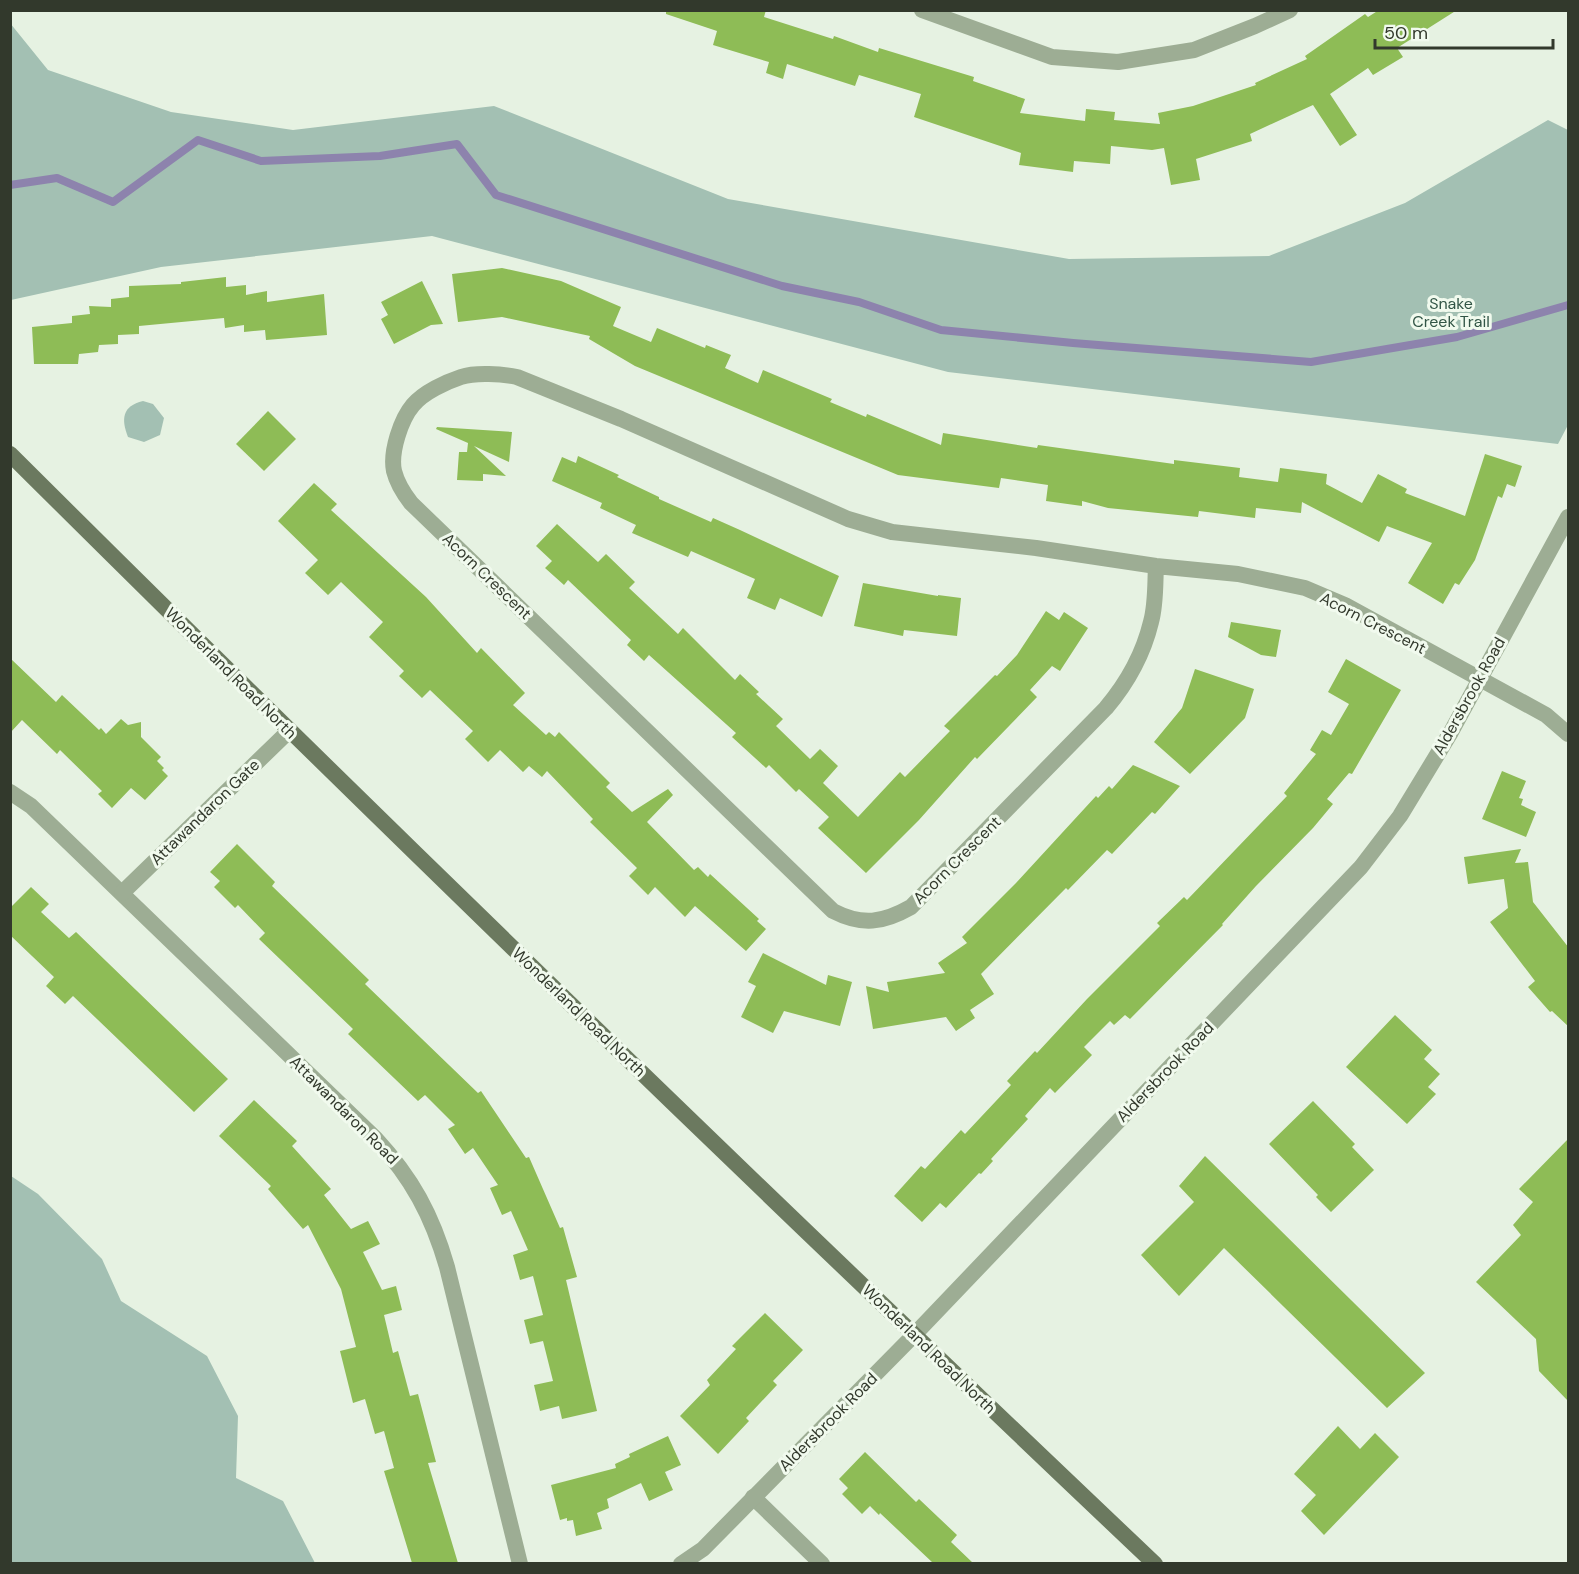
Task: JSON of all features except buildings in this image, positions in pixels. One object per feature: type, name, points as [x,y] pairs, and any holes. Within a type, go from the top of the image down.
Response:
[{"type":"main road","name":"Wonderland Road North","points":[[10,454],[289,731],[914,1335],[1155,1563]]},
{"type":"street","points":[[931,12],[1052,57],[1118,62],[1194,50],[1255,27],[1290,10]]},
{"type":"street","name":"Acorn Crescent","points":[[1156,566],[1152,620],[1140,655],[1126,685],[1106,708],[910,907],[896,916],[882,920],[849,919],[833,911],[411,503],[402,491],[393,469],[396,437],[413,404],[435,388],[463,376],[503,374],[517,377],[621,419],[848,519],[875,528],[1156,566],[1238,574],[1305,588],[1345,606],[1546,715],[1569,734]]},
{"type":"street","name":"Aldersbrook Road","points":[[681,1563],[703,1548],[914,1335],[1361,867],[1400,816],[1451,732],[1569,517]]},
{"type":"street","name":"Attawandaron Gate","points":[[122,893],[289,731]]},
{"type":"street","name":"Attawandaron Road","points":[[10,792],[31,806],[397,1161],[413,1186],[437,1233],[444,1255],[520,1563]]},
{"type":"street","points":[[753,1497],[822,1563]]},
{"type":"green space","name":"Snake Creek Trail","points":[[10,23],[48,70],[171,112],[293,130],[494,106],[728,199],[1069,259],[1269,256],[1405,203],[1548,120],[1568,130],[1568,425],[1558,444],[948,372],[432,236],[161,267],[11,300]]},
{"type":"green space","points":[[143,401],[153,404],[164,418],[160,435],[144,442],[128,437],[124,424],[127,410]]},
{"type":"green space","points":[[11,1176],[38,1194],[102,1259],[121,1301],[207,1356],[238,1416],[236,1478],[283,1501],[315,1563],[12,1563]]},
{"type":"waterway","points":[[10,185],[57,178],[113,202],[198,140],[261,161],[380,156],[457,144],[496,195],[782,286],[859,302],[941,330],[1311,362],[1457,337],[1568,305]]}]
